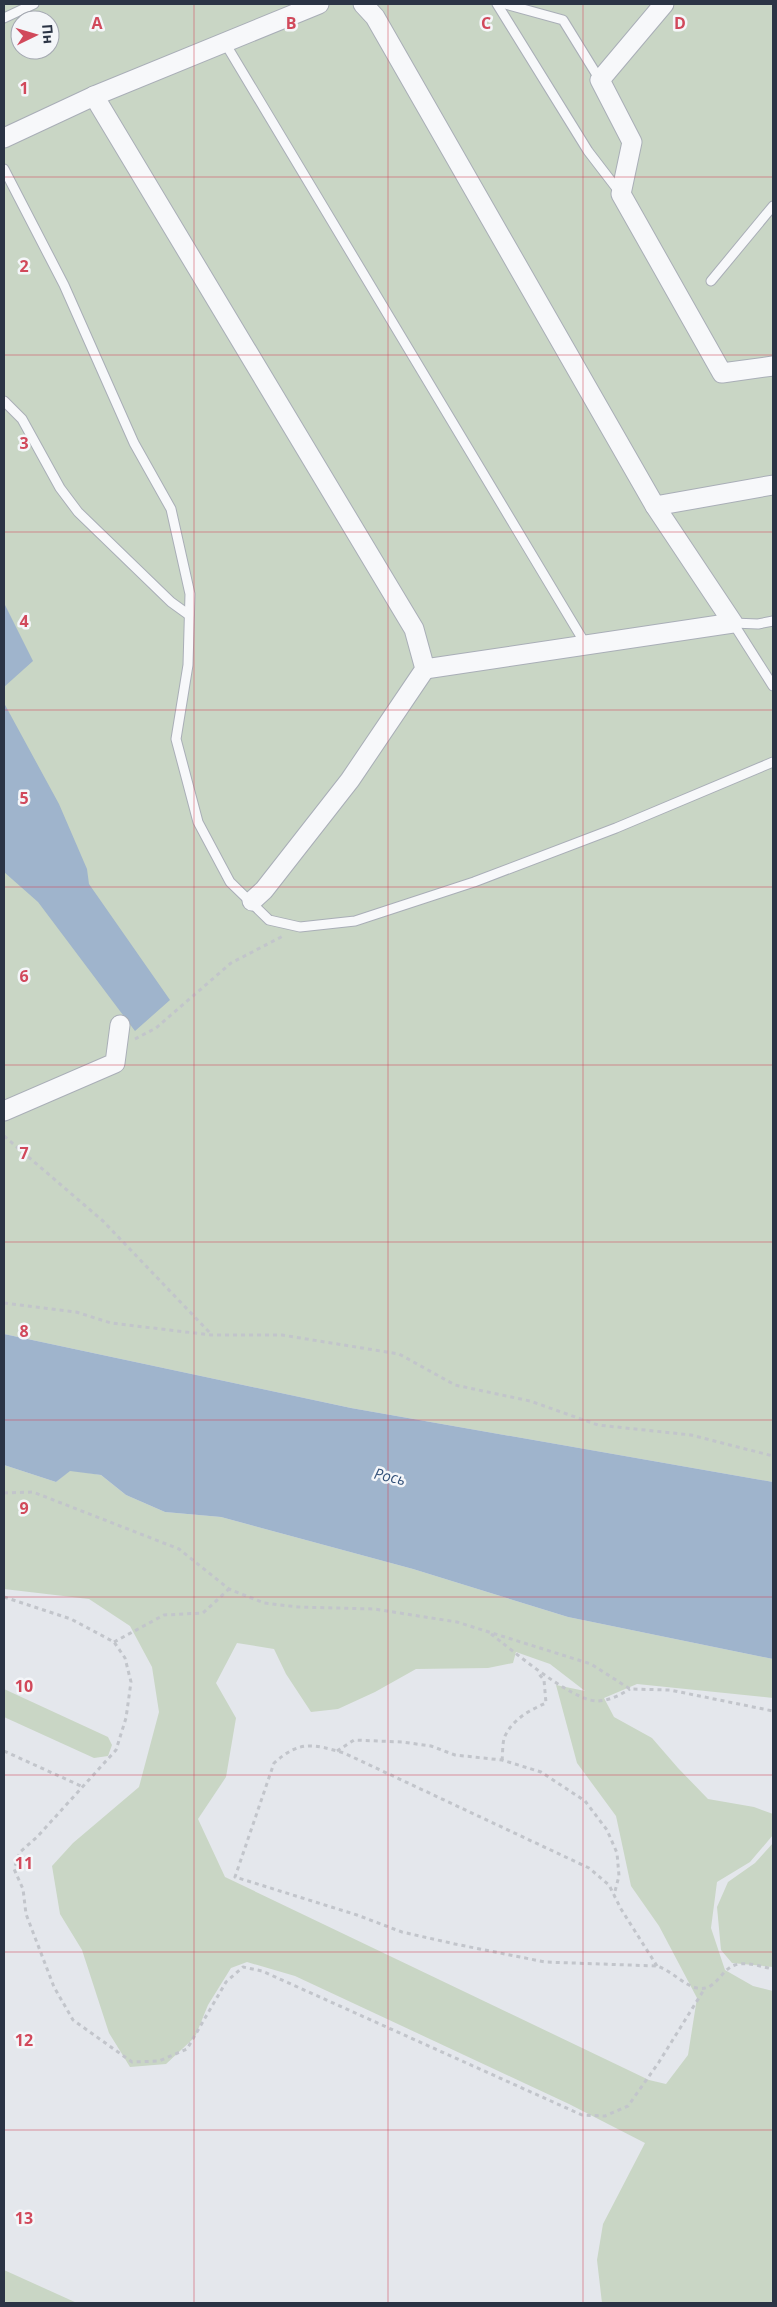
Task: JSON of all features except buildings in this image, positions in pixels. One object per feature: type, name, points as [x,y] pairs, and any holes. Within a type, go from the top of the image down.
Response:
[{"type":"street","points":[[4,138],[94,96],[319,4]]},
{"type":"street","points":[[252,902],[264,890],[350,780],[425,669],[733,623],[655,506],[375,17],[363,4]]},
{"type":"street","points":[[664,4],[600,80],[632,142],[621,194],[722,373],[773,366]]},
{"type":"street","points":[[94,96],[414,629],[425,669]]},
{"type":"street","points":[[655,506],[773,485]]},
{"type":"street","points":[[4,1111],[115,1062],[120,1025]]},
{"type":"lane","points":[[4,18],[34,4]]},
{"type":"lane","points":[[497,4],[588,151],[621,194]]},
{"type":"lane","points":[[505,4],[563,20],[600,80]]},
{"type":"lane","points":[[224,43],[586,646]]},
{"type":"lane","points":[[4,168],[64,285],[134,443],[170,510],[190,594],[188,665],[176,739],[198,822],[230,882],[269,920],[300,927],[355,921],[474,882],[616,828],[773,762]]},
{"type":"lane","points":[[711,281],[773,206]]},
{"type":"lane","points":[[4,401],[22,419],[60,488],[78,512],[171,602],[189,615]]},
{"type":"lane","points":[[733,623],[758,624],[773,621]]},
{"type":"lane","points":[[733,623],[773,686]]},
{"type":"path","points":[[117,1049],[156,1028],[231,963],[300,927]]},
{"type":"path","points":[[4,1136],[103,1221],[211,1335]]},
{"type":"path","points":[[4,1303],[76,1312],[110,1323],[211,1335],[282,1335],[399,1354],[455,1386],[530,1401],[598,1425],[691,1435],[773,1456]]},
{"type":"path","points":[[4,1493],[33,1492],[179,1549],[229,1589],[264,1602],[298,1607],[374,1609],[457,1622],[591,1664],[630,1689]]},
{"type":"path","points":[[114,1642],[164,1615],[203,1613],[229,1589]]},
{"type":"path","points":[[4,1597],[71,1619],[114,1642],[125,1658],[131,1682],[126,1718],[116,1750],[81,1786],[37,1838],[20,1852],[14,1869],[23,1889],[26,1914],[54,1987],[73,2020],[132,2062],[159,2061],[187,2049],[226,1982],[243,1966],[262,1971],[582,2115],[605,2116],[628,2106],[659,2062],[705,1988]]},
{"type":"path","points":[[488,1631],[536,1670],[571,1692],[597,1701],[616,1697],[630,1689],[670,1690],[773,1711]]},
{"type":"path","points":[[502,1760],[504,1737],[515,1722],[533,1708],[546,1703],[544,1680],[536,1670]]},
{"type":"path","points":[[337,1751],[354,1740],[402,1742],[431,1746],[455,1755],[502,1760],[540,1772],[585,1800],[607,1830],[617,1853],[619,1876],[614,1895]]},
{"type":"path","points":[[657,1966],[609,1886],[589,1868],[337,1751],[304,1744],[288,1751],[274,1763],[235,1877],[357,1915],[402,1932],[545,1962],[657,1966],[669,1970],[696,1988],[705,1988],[713,1985],[730,1967],[738,1964],[773,1969]]},
{"type":"path","points":[[4,1751],[81,1786]]},
{"type":"green space","points":[[4,4],[773,4],[773,1482],[351,1408],[4,1334]]},
{"type":"green space","points":[[4,1465],[56,1482],[70,1470],[101,1475],[126,1495],[165,1512],[221,1517],[413,1569],[568,1617],[773,1659],[773,1698],[637,1684],[604,1698],[614,1717],[652,1738],[708,1799],[754,1807],[773,1814],[773,1835],[750,1862],[717,1882],[711,1928],[725,1970],[753,1986],[773,1991],[773,2303],[602,2303],[597,2260],[603,2224],[645,2143],[569,2104],[295,1976],[247,1962],[231,1968],[208,2005],[195,2037],[166,2064],[130,2067],[109,2033],[82,1950],[60,1914],[52,1866],[73,1843],[139,1787],[159,1712],[152,1667],[130,1626],[89,1599],[4,1589]],"holes":[[[237,1643],[274,1649],[286,1674],[311,1712],[338,1709],[375,1692],[416,1669],[488,1668],[513,1663],[516,1652],[550,1664],[585,1691],[556,1685],[577,1763],[616,1816],[631,1886],[659,1926],[697,1998],[688,2055],[666,2084],[649,2080],[225,1877],[198,1819],[226,1777],[236,1718],[216,1683]]]},
{"type":"green space","points":[[4,1689],[108,1737],[112,1745],[108,1756],[94,1758],[4,1717]]},
{"type":"green space","points":[[773,1843],[773,1967],[732,1963],[721,1950],[717,1907],[728,1882],[755,1863]]},
{"type":"green space","points":[[4,2270],[77,2303],[4,2303]]},
{"type":"water","points":[[4,603],[33,661],[4,687]]},
{"type":"water","points":[[4,703],[59,804],[87,869],[89,884],[170,1000],[135,1031],[38,902],[4,872]]},
{"type":"water","name":"Рось","points":[[4,1334],[351,1408],[773,1482],[773,1659],[568,1617],[413,1569],[221,1517],[165,1512],[126,1495],[101,1475],[70,1471],[56,1482],[4,1465]]}]
